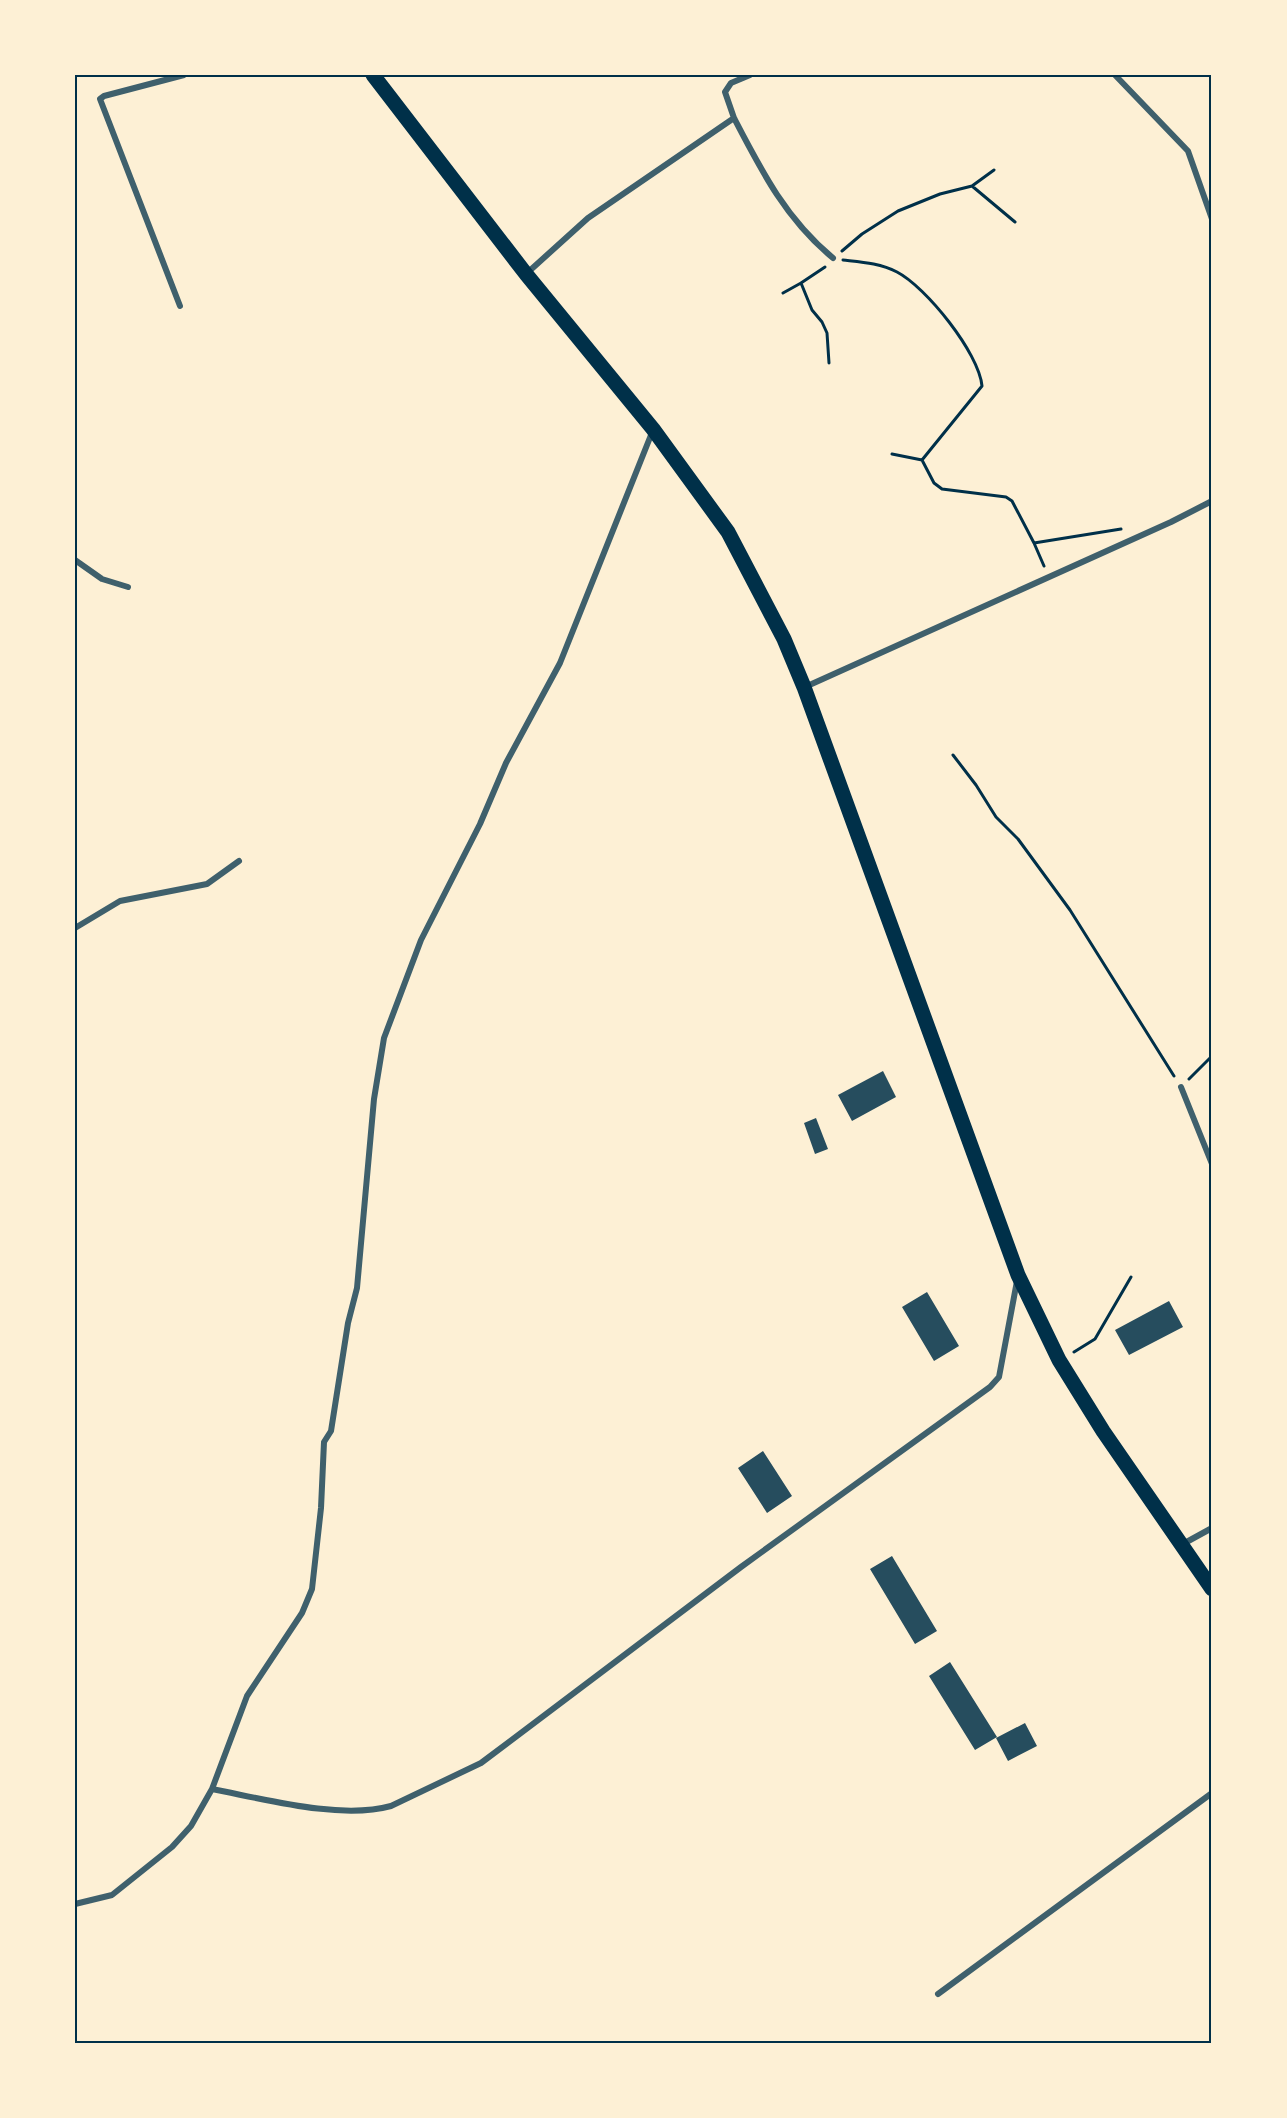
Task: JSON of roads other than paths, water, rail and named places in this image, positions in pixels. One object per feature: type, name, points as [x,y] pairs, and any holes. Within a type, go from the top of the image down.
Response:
[{"type":"highway","points":[[373,75],[526,274],[653,429],[728,532],[784,639],[804,687],[1018,1275],[1059,1360],[1180,1546],[1212,1589]]},
{"type":"street","points":[[180,306],[100,99],[184,75]]},
{"type":"street","points":[[750,75],[731,83],[725,92],[734,118],[783,204],[808,237],[833,258]]},
{"type":"street","points":[[1115,75],[1188,151],[1212,219]]},
{"type":"street","points":[[526,274],[588,218],[734,118]]},
{"type":"street","points":[[75,1904],[112,1895],[172,1847],[191,1826],[212,1789],[247,1696],[302,1612],[312,1589],[321,1508],[324,1442],[332,1425],[348,1323],[357,1288],[374,1099],[384,1038],[421,940],[480,824],[506,763],[560,663],[653,429]]},
{"type":"street","points":[[804,687],[1212,501]]},
{"type":"street","points":[[75,560],[102,579],[128,587]]},
{"type":"street","points":[[75,928],[120,901],[207,884],[239,861]]},
{"type":"street","points":[[1181,1088],[1212,1164]]},
{"type":"street","points":[[212,1789],[297,1805],[375,1810],[391,1806],[480,1763],[741,1567],[990,1387],[999,1377],[1018,1275]]},
{"type":"street","points":[[1180,1546],[1212,1528]]},
{"type":"street","points":[[938,1994],[1212,1793]]}]
